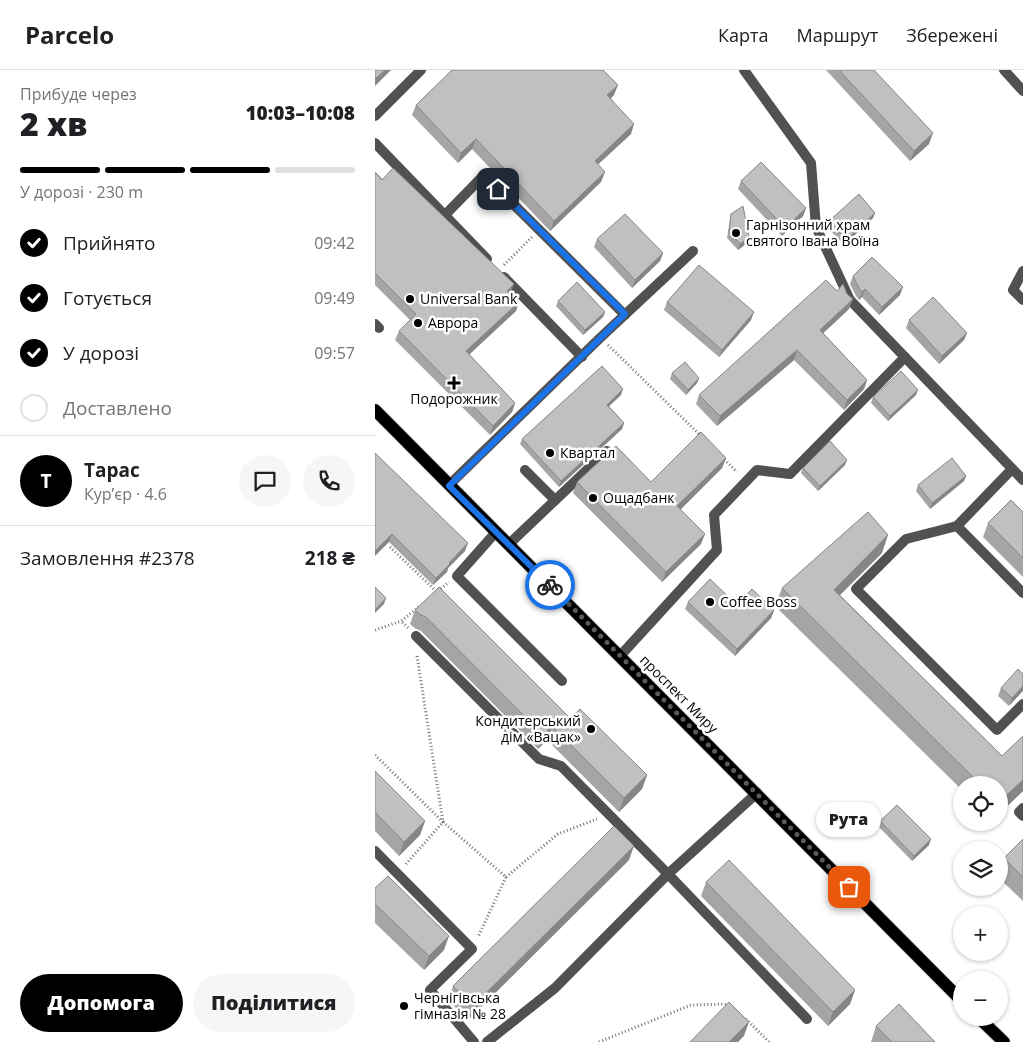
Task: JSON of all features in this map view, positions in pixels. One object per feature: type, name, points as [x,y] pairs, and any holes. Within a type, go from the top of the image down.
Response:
[{"type":"main road","name":"проспект Миру","points":[[375,410],[953,992]]},
{"type":"main road","points":[[987,1026],[1004,1042]]},
{"type":"street","points":[[375,116],[421,70]]},
{"type":"street","points":[[744,70],[811,163],[816,228],[850,300],[1023,480]]},
{"type":"street","points":[[1004,70],[1023,91]]},
{"type":"street","points":[[375,143],[582,356]]},
{"type":"street","points":[[445,215],[484,175],[625,314]]},
{"type":"street","points":[[449,486],[600,338],[693,251]]},
{"type":"street","points":[[1023,270],[1013,290],[1023,300]]},
{"type":"street","points":[[620,656],[717,550],[714,516],[746,481],[757,470],[790,474],[905,357]]},
{"type":"street","points":[[509,544],[607,451]]},
{"type":"street","points":[[1012,468],[957,526],[906,540],[856,589],[997,730],[1023,704]]},
{"type":"street","points":[[525,470],[555,500]]},
{"type":"street","points":[[957,526],[1023,593]]},
{"type":"street","points":[[496,532],[457,576],[561,681]]},
{"type":"street","points":[[416,636],[539,759],[561,766],[669,874],[807,1019]]},
{"type":"street","points":[[487,1042],[555,988],[669,874],[757,793]]},
{"type":"street","points":[[1023,808],[1019,812],[1023,816]]},
{"type":"street","points":[[375,852],[472,949],[430,990],[474,1042]]},
{"type":"path","points":[[495,267],[539,230]]},
{"type":"path","points":[[600,338],[705,440]]},
{"type":"path","points":[[719,454],[746,481]]},
{"type":"path","points":[[390,547],[437,592]]},
{"type":"path","points":[[429,598],[457,576]]},
{"type":"path","points":[[375,630],[401,621],[422,604]]},
{"type":"path","points":[[398,874],[443,822],[417,659],[416,636],[401,621]]},
{"type":"path","points":[[375,755],[443,822],[506,877]]},
{"type":"path","points":[[472,949],[506,877],[558,834],[609,815]]},
{"type":"path","points":[[599,1042],[691,1005],[730,1004],[737,1010]]},
{"type":"path","points":[[743,1016],[769,1042]]},
{"type":"building","points":[[375,70],[385,70],[375,79]]},
{"type":"building","points":[[452,70],[603,70],[618,85],[607,95],[634,124],[595,161],[605,172],[554,221],[476,139],[461,153],[416,105]]},
{"type":"building","points":[[839,70],[874,70],[933,133],[914,151]]},
{"type":"building","points":[[761,162],[806,208],[785,228],[741,181]]},
{"type":"building","points":[[393,168],[514,284],[507,291],[519,302],[466,351],[515,403],[493,426],[399,331],[416,314],[375,273],[375,172],[382,180]]},
{"type":"building","points":[[859,194],[875,213],[846,240],[829,221]]},
{"type":"building","name":"Гарнізонний храм святого Івана Воїна","points":[[743,206],[749,237],[740,244],[729,232],[731,214]]},
{"type":"building","points":[[625,214],[663,253],[635,280],[597,239]]},
{"type":"building","points":[[872,257],[903,287],[882,307],[865,289],[862,292],[853,276]]},
{"type":"building","points":[[699,265],[754,312],[722,350],[667,302]]},
{"type":"building","points":[[826,280],[837,291],[843,284],[847,294],[853,299],[820,330],[867,380],[847,400],[797,350],[720,416],[699,395]]},
{"type":"building","points":[[577,282],[605,312],[585,330],[558,301]]},
{"type":"building","points":[[933,297],[967,333],[942,356],[909,320]]},
{"type":"building","points":[[685,362],[699,378],[688,390],[672,373]]},
{"type":"building","points":[[602,366],[623,389],[607,405],[624,423],[561,481],[522,439]]},
{"type":"building","points":[[901,371],[918,390],[890,416],[873,397]]},
{"type":"building","points":[[701,432],[726,458],[677,506],[705,534],[666,572],[577,482],[616,446],[651,482]]},
{"type":"building","points":[[830,441],[847,460],[820,486],[803,468]]},
{"type":"building","points":[[375,453],[468,543],[436,578],[392,534],[375,551]]},
{"type":"building","points":[[952,458],[966,476],[932,503],[918,485]]},
{"type":"building","points":[[1011,500],[1023,512],[1023,558],[988,523]]},
{"type":"building","points":[[868,512],[888,535],[834,590],[1002,756],[1023,736],[1023,780],[1008,794],[1008,776],[972,776],[782,588]]},
{"type":"building","points":[[710,579],[737,605],[752,589],[774,610],[737,649],[688,602]]},
{"type":"building","points":[[375,587],[386,598],[375,610]]},
{"type":"building","points":[[439,587],[571,719],[580,709],[647,775],[624,798],[552,726],[543,735],[426,617],[415,610]]},
{"type":"building","points":[[1018,669],[1023,674],[1023,686],[1012,698],[1001,688]]},
{"type":"building","points":[[375,771],[425,821],[404,842],[375,812]]},
{"type":"building","points":[[897,805],[931,839],[914,856],[880,821]]},
{"type":"building","points":[[614,826],[634,846],[473,1006],[453,986]]},
{"type":"building","points":[[1023,839],[1023,877],[1008,862],[1008,854]]},
{"type":"building","points":[[729,860],[855,990],[833,1012],[706,882]]},
{"type":"building","points":[[388,876],[449,936],[429,956],[375,904],[375,888]]},
{"type":"building","points":[[729,1002],[749,1022],[729,1042],[690,1042]]},
{"type":"building","points":[[899,1004],[935,1042],[891,1042],[876,1026]]},
{"type":"way so far","points":[[550,585],[849,887]]},
{"type":"place","name":"Гарнізонний храм святого Івана Воїна","points":[[736,233]]},
{"type":"place","name":"Universal Bank","points":[[410,299]]},
{"type":"place","name":"Аврора","points":[[418,323]]},
{"type":"place","name":"Подорожник","points":[[454,383]]},
{"type":"place","name":"Квартал","points":[[550,453]]},
{"type":"place","name":"Ощадбанк","points":[[593,498]]},
{"type":"place","name":"Coffee Boss","points":[[710,602]]},
{"type":"place","name":"Кондитерський дім «Вацак»","points":[[591,729]]},
{"type":"place","name":"Рута","points":[[849,887]]},
{"type":"place","name":"Чернігівська гімназія № 28","points":[[404,1006]]},
{"type":"route","points":[[498,189],[625,314],[449,486],[550,585]]}]
